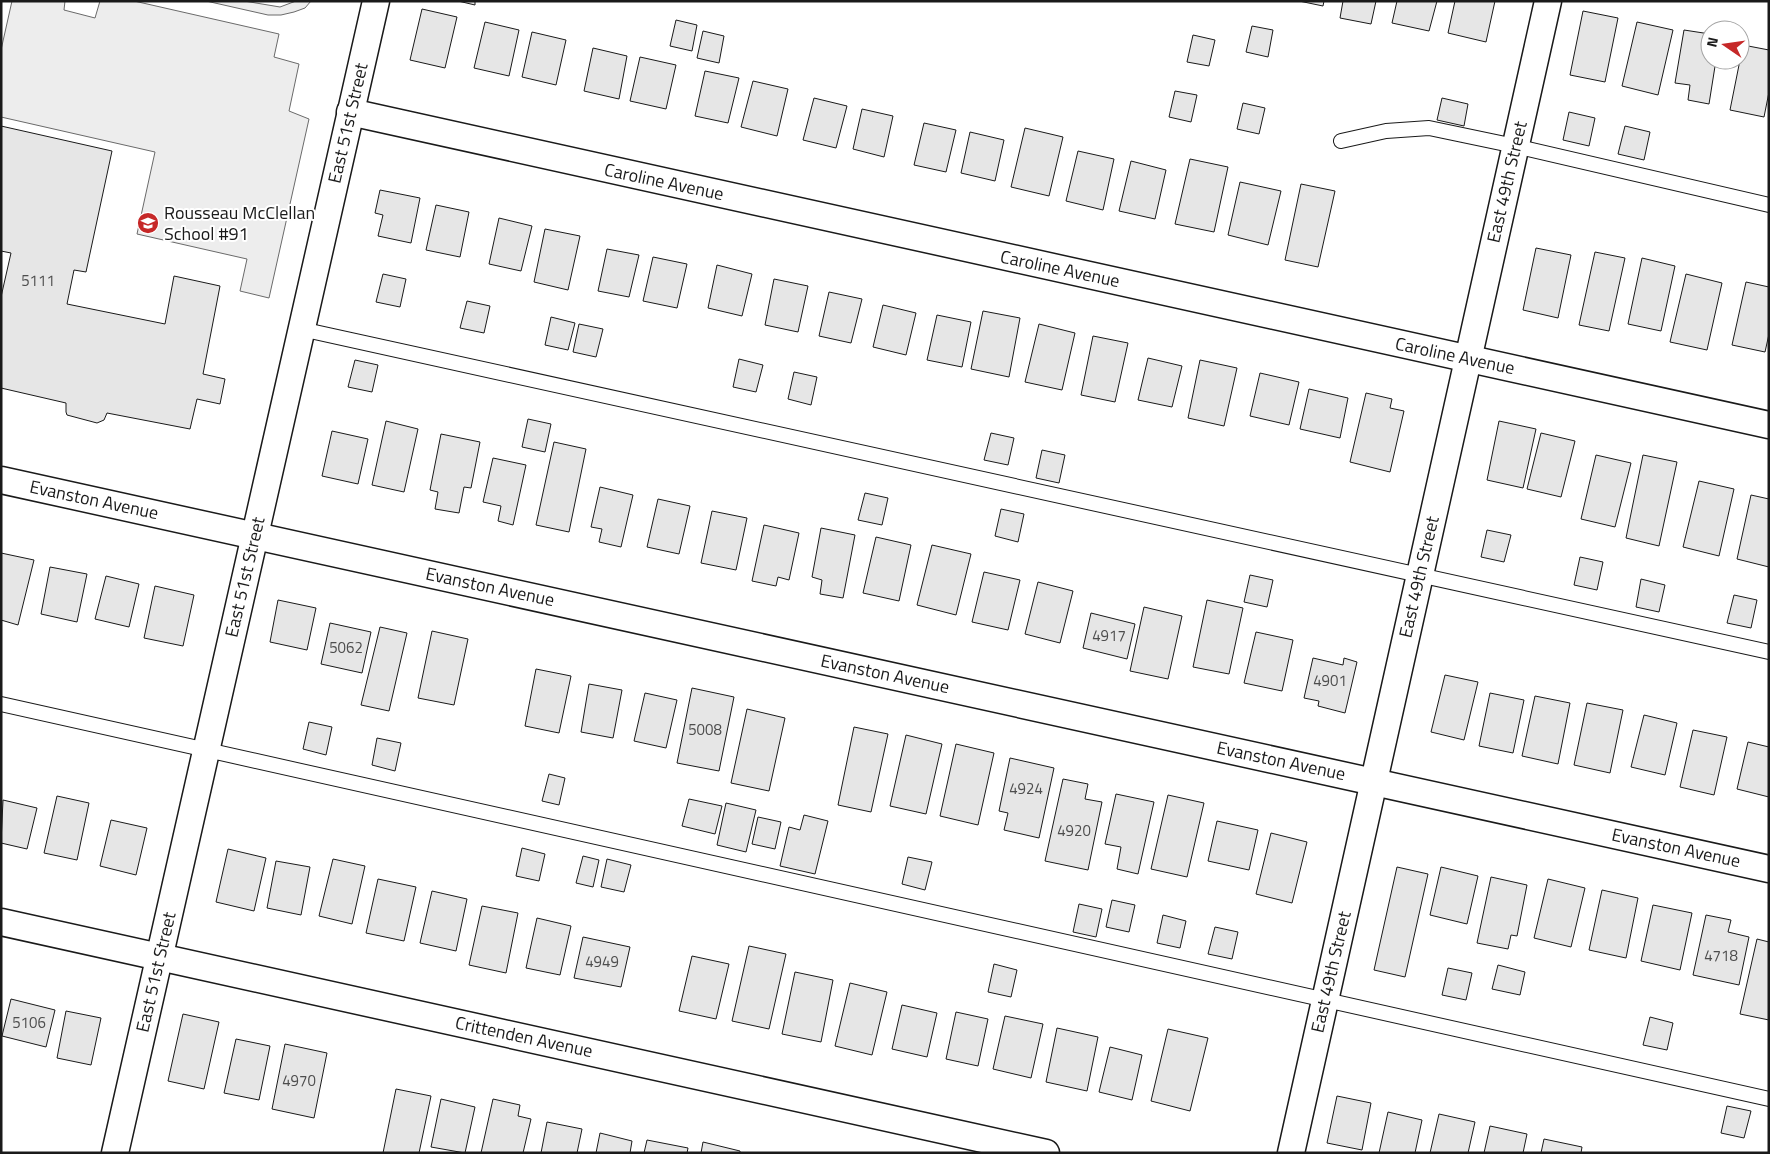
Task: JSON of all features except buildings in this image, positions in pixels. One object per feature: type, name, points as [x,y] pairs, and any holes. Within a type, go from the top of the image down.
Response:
[{"type":"street","name":"East 51st Street","points":[[116,1153],[376,1]]},
{"type":"street","name":"East 49th Street","points":[[1291,1153],[1548,1]]},
{"type":"street","name":"Caroline Avenue","points":[[350,112],[1769,425]]},
{"type":"street","name":"Evanston Avenue","points":[[1,480],[1769,869]]},
{"type":"street","name":"Crittenden Avenue","points":[[1,922],[1046,1153]]},
{"type":"lane","points":[[1341,141],[1386,131],[1429,128],[1769,204]]},
{"type":"lane","points":[[301,329],[1769,652]]},
{"type":"lane","points":[[1,704],[1769,1098]]},
{"type":"shaded area","points":[[12,1],[65,1],[64,10],[95,18],[100,1],[134,1],[279,34],[274,57],[299,64],[289,111],[309,119],[269,298],[240,291],[247,259],[137,234],[155,152],[1,117],[1,50]]},
{"type":"shaded area","points":[[206,1],[244,1],[280,7],[296,1],[311,1],[305,8],[294,12],[268,15]]},
{"type":"place","name":"Rousseau McClellan School #91","points":[[148,223]]}]
